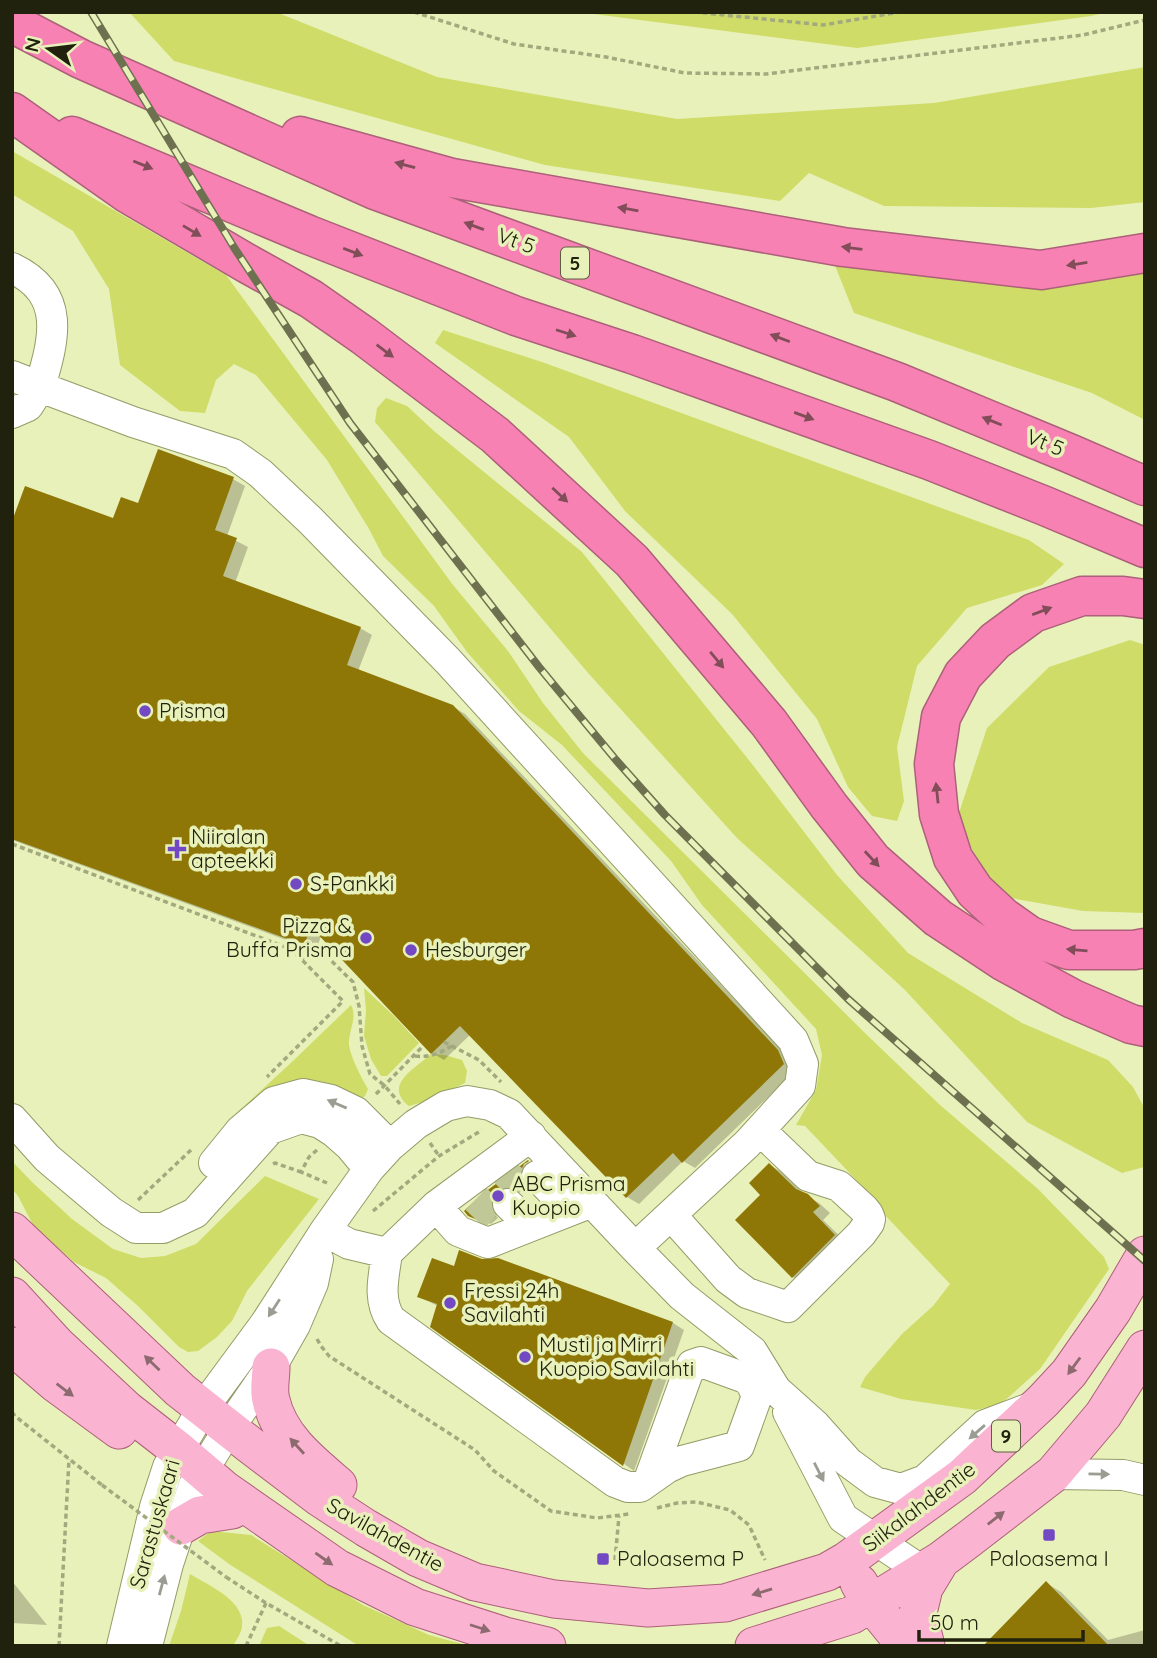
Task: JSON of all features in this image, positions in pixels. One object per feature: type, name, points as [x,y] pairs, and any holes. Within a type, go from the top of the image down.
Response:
[{"type":"highway","name":"Vt 5","points":[[12,23],[81,59],[375,190],[897,382],[1145,486]]},
{"type":"highway","points":[[81,59],[290,133],[452,178],[843,247],[1041,270],[1145,253]]},
{"type":"highway","points":[[12,112],[309,235],[516,316],[632,354],[929,460],[1145,548]]},
{"type":"highway","points":[[12,112],[127,193],[311,299],[495,435],[632,561],[769,723],[873,861],[938,918],[1003,961],[1140,1031]]},
{"type":"highway","points":[[1145,599],[1082,596],[1033,613],[995,641],[963,675],[941,717],[934,764],[939,814],[953,858],[975,891],[1003,918],[1030,936],[1069,950],[1121,951],[1145,948]]},
{"type":"main road","points":[[12,1208],[39,1256]]},
{"type":"main road","name":"Savilahdentie","points":[[12,1231],[180,1390],[320,1498],[418,1558],[475,1582],[554,1600],[648,1608],[725,1603],[836,1566]]},
{"type":"main road","name":"Siikalahdentie","points":[[836,1566],[962,1477],[1039,1405],[1069,1373],[1113,1310],[1145,1255]]},
{"type":"main road","points":[[12,1296],[56,1344],[232,1510],[268,1521]]},
{"type":"main road","points":[[12,1346],[55,1383],[185,1468],[225,1490],[337,1568],[415,1607],[505,1636],[547,1646]]},
{"type":"main road","points":[[754,1646],[861,1609],[932,1566],[1053,1474],[1103,1415],[1145,1349]]},
{"type":"main road","points":[[271,1367],[270,1399],[280,1426],[320,1470],[403,1534],[418,1558]]},
{"type":"main road","points":[[181,1526],[200,1515],[232,1510]]},
{"type":"main road","points":[[836,1566],[861,1609],[872,1646]]},
{"type":"main road","points":[[926,1646],[918,1613],[923,1588],[932,1566]]},
{"type":"main road","points":[[861,1609],[906,1646]]},
{"type":"street","points":[[12,268],[27,275],[43,292],[52,315],[52,347],[40,387],[28,406],[12,413]]},
{"type":"street","points":[[12,376],[133,422],[233,454],[260,473],[310,520],[448,661],[793,1041],[803,1064],[800,1086],[760,1130],[635,1248]]},
{"type":"street","points":[[136,1228],[194,1187],[240,1131],[274,1102],[303,1094],[331,1100],[356,1112],[390,1146]]},
{"type":"street","points":[[216,1418],[265,1324],[325,1231],[369,1168],[416,1124],[446,1106],[467,1101],[490,1105],[509,1114],[505,1195]]},
{"type":"street","points":[[12,1119],[47,1158],[111,1212],[136,1228],[163,1228],[195,1213],[270,1129],[301,1118],[320,1123],[334,1132],[369,1168]]},
{"type":"street","points":[[671,1214],[728,1279],[747,1293],[788,1307],[861,1234],[870,1219],[864,1209],[839,1186],[808,1177],[760,1130]]},
{"type":"street","points":[[325,1231],[349,1244],[387,1252],[505,1195],[635,1248],[748,1364],[815,1425],[848,1462],[875,1482],[901,1489],[925,1480],[985,1425],[1039,1405]]},
{"type":"street","points":[[216,1418],[271,1367],[295,1325],[313,1283],[325,1231]]},
{"type":"street","points":[[387,1252],[382,1301],[391,1320],[615,1482],[628,1487],[640,1487],[682,1461],[738,1446],[757,1396],[748,1364]]},
{"type":"street","points":[[649,1480],[692,1365],[701,1362],[748,1364]]},
{"type":"street","points":[[776,1390],[843,1518],[876,1540],[932,1566]]},
{"type":"street","name":"Sarastuskaari","points":[[122,1646],[155,1507],[185,1468],[216,1418]]},
{"type":"street","name":"Sarastuskaari","points":[[147,1646],[168,1564],[181,1526],[185,1468]]},
{"type":"street","points":[[1053,1474],[1123,1475],[1145,1480]]},
{"type":"path","points":[[414,12],[514,44],[606,57],[685,73],[766,74],[1083,35],[1145,20]]},
{"type":"path","points":[[694,12],[823,25],[900,12]]},
{"type":"path","points":[[12,844],[291,949],[302,959],[315,945],[353,982],[359,1006],[362,1046],[370,1074],[385,1086],[439,1156]]},
{"type":"path","points":[[444,1042],[479,1060],[503,1084]]},
{"type":"path","points":[[385,1086],[423,1046]]},
{"type":"path","points":[[414,1055],[422,1057],[440,1053],[452,1046]]},
{"type":"path","points":[[12,1412],[102,1485],[226,1577],[341,1646]]},
{"type":"path","points":[[60,1646],[69,1459]]},
{"type":"path","points":[[615,1560],[619,1516]]},
{"type":"path","points":[[246,1646],[266,1603]]},
{"type":"green space","points":[[129,12],[276,12],[437,77],[677,119],[934,103],[1145,67],[1145,202],[1091,208],[884,206],[809,173],[780,201],[545,165],[174,61]]},
{"type":"green space","points":[[578,12],[1108,12],[857,48]]},
{"type":"green space","points":[[12,151],[226,275],[453,585],[508,651],[543,703],[583,753],[867,1035],[940,1105],[1038,1189],[1104,1257],[1109,1269],[1040,1369],[1001,1404],[976,1410],[901,1399],[860,1387],[865,1377],[902,1334],[933,1306],[950,1284],[805,1126],[796,1125],[816,1090],[822,1055],[816,1029],[702,905],[671,861],[562,745],[519,711],[467,652],[434,606],[383,556],[327,460],[256,375],[234,364],[216,380],[205,413],[180,411],[120,365],[109,289],[73,231],[12,194]]},
{"type":"green space","points":[[834,263],[1145,274],[1145,420],[1092,393],[854,313]]},
{"type":"green space","points":[[443,330],[542,362],[1029,540],[1064,564],[1042,585],[967,608],[917,666],[897,747],[904,801],[897,821],[872,816],[848,787],[817,719],[732,614],[625,511],[569,437],[435,343]]},
{"type":"green space","points":[[386,398],[407,406],[582,552],[837,875],[908,953],[1022,1023],[1108,1060],[1133,1087],[1145,1109],[1144,1167],[1122,1173],[1027,1122],[904,989],[737,838],[589,674],[375,422],[377,408]]},
{"type":"green space","points":[[1130,640],[1145,645],[1145,913],[1083,911],[1000,896],[956,822],[987,728],[1049,667]]},
{"type":"green space","points":[[364,988],[419,1043],[387,1076],[381,1076],[371,1059],[364,1036]]},
{"type":"green space","points":[[351,1005],[354,1015],[349,1045],[368,1089],[365,1096],[357,1102],[227,1133],[221,1130],[227,1122]]},
{"type":"green space","points":[[431,1054],[462,1060],[467,1071],[465,1083],[409,1106],[399,1091],[400,1084],[410,1071]]},
{"type":"green space","points":[[12,1161],[72,1219],[113,1249],[141,1258],[165,1256],[196,1244],[265,1176],[319,1199],[247,1291],[232,1321],[198,1351],[188,1352],[179,1347],[106,1278],[74,1262],[34,1227],[12,1189]]},
{"type":"green space","points":[[211,1531],[251,1535],[363,1605],[429,1635],[470,1646],[359,1646],[229,1564],[198,1541]]},
{"type":"green space","points":[[190,1574],[226,1596],[240,1612],[241,1631],[233,1646],[169,1646]]},
{"type":"green space","points":[[279,1626],[310,1646],[259,1646],[267,1628]]},
{"type":"building","points":[[158,449],[234,477],[215,530],[237,538],[223,576],[361,627],[347,665],[453,705],[778,1050],[784,1064],[682,1163],[673,1153],[626,1198],[460,1026],[431,1054],[311,927],[304,945],[12,839],[12,521],[25,486],[113,518],[121,497],[138,503]]},
{"type":"building","points":[[528,1160],[520,1172],[520,1181],[524,1188],[521,1192],[513,1187],[496,1191],[491,1201],[491,1210],[496,1216],[487,1224],[468,1216],[464,1211],[481,1195]]},
{"type":"building","points":[[769,1163],[796,1189],[808,1194],[820,1206],[813,1212],[835,1235],[792,1278],[735,1220],[760,1195],[749,1183]]},
{"type":"building","points":[[459,1250],[482,1259],[498,1258],[673,1322],[623,1466],[430,1327],[437,1304],[417,1297],[432,1258],[454,1266]]},
{"type":"building","points":[[1046,1581],[1109,1646],[983,1646]]},
{"type":"tunnel","points":[[505,1172],[522,1190]]},
{"type":"tunnel","points":[[476,1199],[495,1217]]},
{"type":"railway","points":[[91,12],[235,249],[350,423],[539,667],[616,760],[665,815],[848,999],[1145,1261]]},
{"type":"place","name":"Prisma","points":[[145,711]]},
{"type":"place","name":"Niiralan apteekki","points":[[177,849]]},
{"type":"place","name":"S-Pankki","points":[[296,884]]},
{"type":"place","name":"Pizza & Buffa Prisma","points":[[366,938]]},
{"type":"place","name":"Hesburger","points":[[411,950]]},
{"type":"place","name":"ABC Prisma Kuopio","points":[[498,1196]]},
{"type":"place","name":"Fressi 24h Savilahti","points":[[450,1303]]},
{"type":"place","name":"Musti ja Mirri Kuopio Savilahti","points":[[525,1357]]},
{"type":"place","name":"Paloasema I","points":[[1049,1535]]},
{"type":"place","name":"Paloasema P","points":[[603,1559]]}]
